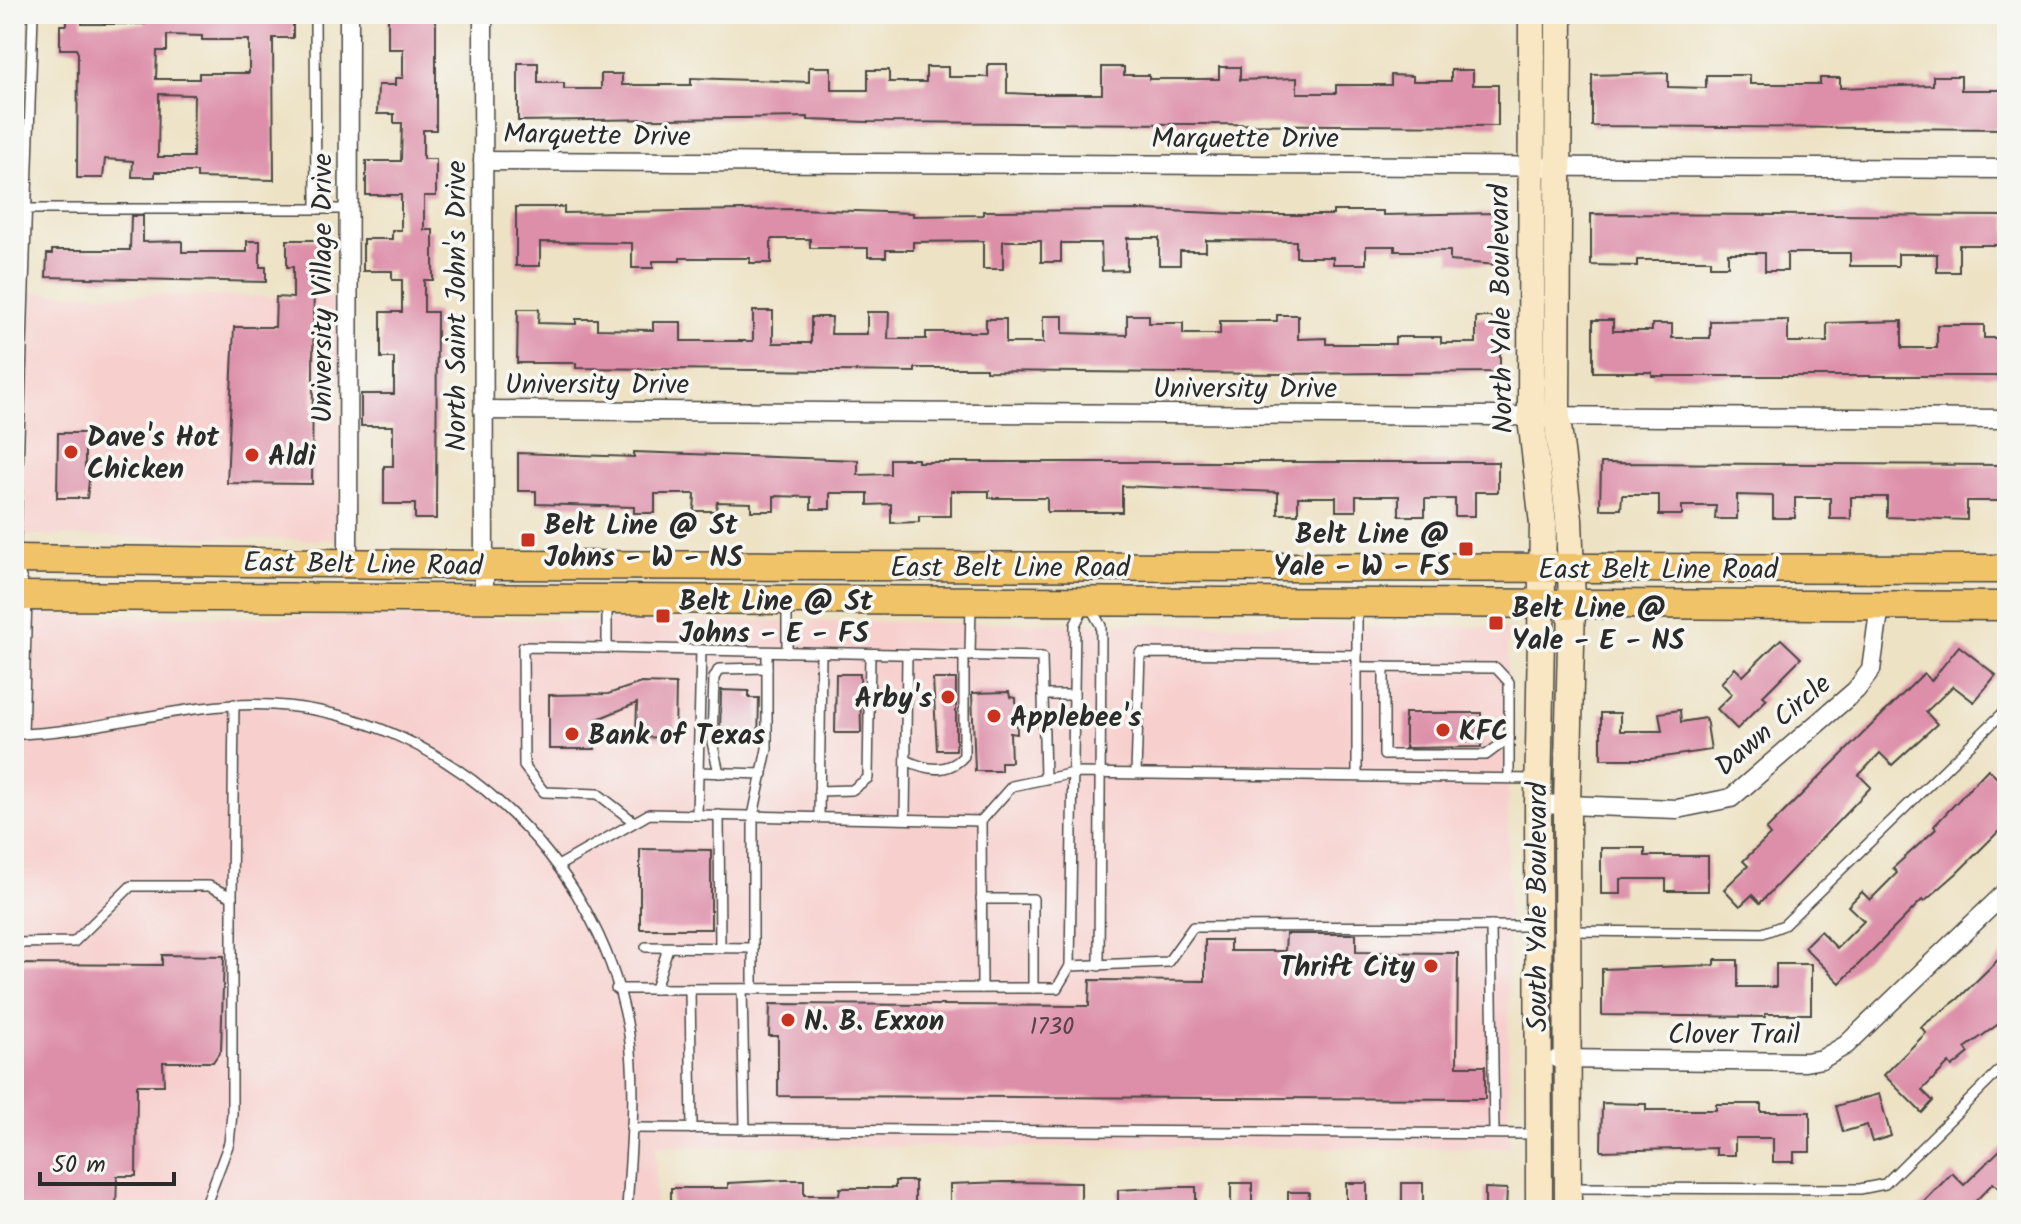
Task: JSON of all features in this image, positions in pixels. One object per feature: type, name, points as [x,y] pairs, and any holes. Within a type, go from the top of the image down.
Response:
[{"type":"main road","name":"East Belt Line Road","points":[[14,560],[483,565],[2007,569]]},
{"type":"main road","points":[[1088,566],[1088,601]]},
{"type":"main road","name":"East Belt Line Road","points":[[20,596],[2007,606]]},
{"type":"street","name":"University Village Drive","points":[[348,562],[349,14]]},
{"type":"street","name":"North Saint John's Drive","points":[[483,14],[484,597]]},
{"type":"street","name":"North Yale Boulevard","points":[[1532,14],[1531,417],[1543,524],[1542,603]]},
{"type":"street","name":"North Yale Boulevard","points":[[1559,14],[1557,417],[1572,603]]},
{"type":"street","name":"Marquette Drive","points":[[483,161],[2007,169]]},
{"type":"street","name":"University Drive","points":[[483,410],[2007,419]]},
{"type":"street","name":"South Yale Boulevard","points":[[1539,1210],[1538,791],[1542,603]]},
{"type":"street","name":"South Yale Boulevard","points":[[1568,1199],[1567,791],[1572,603]]},
{"type":"street","name":"Dawn Circle","points":[[1538,791],[1567,791],[1677,809],[1731,798],[1856,690],[1871,670],[1880,605]]},
{"type":"street","name":"Clover Trail","points":[[1539,1059],[1730,1063],[1822,1059],[1846,1045],[2007,891]]},
{"type":"lane","points":[[33,14],[17,404],[14,560],[20,596],[18,734],[234,704],[275,705],[334,714],[391,732],[438,755],[483,788],[525,827],[558,866],[585,907],[616,989],[628,1028],[631,1128],[627,1210]]},
{"type":"lane","points":[[315,14],[316,209]]},
{"type":"lane","points":[[27,209],[349,209]]},
{"type":"lane","points":[[607,598],[607,648]]},
{"type":"lane","points":[[787,599],[787,652]]},
{"type":"lane","points":[[906,760],[920,768],[939,769],[955,766],[964,756],[971,600]]},
{"type":"lane","points":[[616,989],[1057,988],[1070,966],[1075,625],[1088,601]]},
{"type":"lane","points":[[1088,601],[1101,626],[1099,966]]},
{"type":"lane","points":[[1357,602],[1357,776]]},
{"type":"lane","points":[[634,822],[598,794],[544,792],[524,766],[523,647],[1042,657],[1045,779]]},
{"type":"lane","points":[[697,815],[701,650]]},
{"type":"lane","points":[[745,1129],[748,989],[753,948],[753,816],[767,749],[767,652]]},
{"type":"lane","points":[[819,817],[821,653]]},
{"type":"lane","points":[[1136,773],[1140,653],[1357,655]]},
{"type":"lane","points":[[819,791],[852,790],[868,778],[870,654]]},
{"type":"lane","points":[[905,819],[907,655]]},
{"type":"lane","points":[[1357,667],[1496,668],[1509,682],[1509,778]]},
{"type":"lane","points":[[1384,667],[1384,755],[1486,755],[1509,738]]},
{"type":"lane","points":[[719,773],[712,742],[714,678],[719,669],[767,668]]},
{"type":"lane","points":[[1043,695],[1074,695]]},
{"type":"lane","points":[[204,1210],[229,1143],[233,1102],[234,704]]},
{"type":"lane","points":[[1567,931],[1763,933],[1784,925],[2007,709]]},
{"type":"lane","points":[[698,772],[763,774]]},
{"type":"lane","points":[[982,988],[981,821],[1012,786],[1074,773],[1100,772],[1509,778],[1538,791]]},
{"type":"lane","points":[[558,866],[649,814],[981,821]]},
{"type":"lane","points":[[719,815],[720,948]]},
{"type":"lane","points":[[14,943],[74,942],[131,886],[209,886],[232,897]]},
{"type":"lane","points":[[981,899],[1033,899],[1033,988]]},
{"type":"lane","points":[[1491,926],[1494,1133]]},
{"type":"lane","points":[[1070,966],[1168,962],[1193,927],[1538,926]]},
{"type":"lane","points":[[646,947],[753,948]]},
{"type":"lane","points":[[655,989],[668,948]]},
{"type":"lane","points":[[690,989],[692,1129]]},
{"type":"lane","points":[[1568,1199],[1860,1189],[1885,1184],[2007,1063]]},
{"type":"lane","points":[[631,1128],[1539,1134]]},
{"type":"shaded area","points":[[14,293],[340,298],[339,540],[14,535]]},
{"type":"shaded area","points":[[14,615],[1507,627],[1509,1148],[656,1146],[655,1210],[14,1210]]},
{"type":"building","points":[[67,14],[82,14],[82,24],[145,24],[145,14],[293,14],[293,38],[273,38],[274,180],[197,178],[197,172],[155,172],[155,177],[132,177],[133,161],[105,159],[103,178],[77,178],[78,53],[76,49],[60,49],[60,25],[67,25]],"holes":[[[167,35],[202,36],[202,40],[249,40],[249,73],[199,73],[199,79],[156,79],[157,51],[167,51]],[[159,94],[194,95],[193,157],[158,157]]]},
{"type":"building","points":[[388,14],[436,14],[436,130],[423,130],[423,159],[436,159],[436,196],[424,196],[424,230],[433,230],[433,280],[424,280],[424,312],[437,312],[436,519],[415,519],[415,504],[384,504],[384,466],[393,466],[393,426],[361,426],[361,394],[394,394],[394,358],[381,358],[381,312],[402,312],[402,280],[392,280],[392,271],[363,271],[363,239],[392,239],[392,230],[401,230],[401,195],[366,195],[366,161],[401,161],[402,123],[394,123],[394,114],[377,114],[378,85],[395,85],[395,78],[403,78],[403,49],[388,49]]},
{"type":"building","points":[[518,63],[538,63],[538,83],[564,83],[564,89],[601,89],[601,74],[622,74],[622,85],[691,85],[691,78],[809,82],[809,67],[831,67],[831,90],[868,90],[868,70],[889,70],[889,82],[926,82],[926,67],[948,67],[948,77],[988,77],[988,64],[1007,64],[1007,93],[1030,94],[1102,94],[1102,67],[1124,67],[1124,75],[1149,75],[1149,79],[1219,79],[1219,67],[1240,67],[1240,80],[1297,78],[1297,93],[1336,93],[1336,85],[1391,85],[1391,75],[1413,76],[1413,81],[1451,81],[1451,70],[1473,70],[1473,85],[1498,85],[1498,126],[868,122],[808,120],[808,117],[518,121]]},
{"type":"building","points":[[1668,73],[1668,87],[1706,88],[1706,75],[1750,75],[1750,84],[1820,84],[1820,78],[1840,78],[1840,88],[1933,85],[1933,76],[1961,76],[1961,90],[2007,90],[2007,129],[1592,126],[1592,75]]},
{"type":"building","points":[[516,207],[564,207],[564,213],[797,209],[913,213],[913,216],[983,215],[983,211],[1145,210],[1263,215],[1333,215],[1333,211],[1383,211],[1383,215],[1498,213],[1497,265],[1450,261],[1450,251],[1395,251],[1395,246],[1366,246],[1366,264],[1333,264],[1333,257],[1296,257],[1296,241],[1206,240],[1206,251],[1180,251],[1180,265],[1159,265],[1159,238],[1127,238],[1127,270],[1102,271],[1101,243],[1061,243],[1061,262],[1041,262],[1041,241],[1003,241],[1003,269],[983,269],[983,241],[913,242],[913,250],[886,250],[886,257],[868,257],[868,248],[810,248],[810,239],[771,239],[771,263],[750,263],[750,258],[680,258],[680,261],[653,261],[653,268],[632,268],[632,243],[540,242],[540,266],[516,266]]},
{"type":"building","points":[[1591,214],[2007,216],[2007,245],[1959,245],[1959,272],[1937,272],[1937,254],[1898,254],[1898,266],[1850,266],[1850,253],[1787,253],[1787,271],[1765,271],[1765,253],[1728,253],[1728,266],[1710,266],[1710,260],[1637,260],[1637,266],[1591,265]]},
{"type":"building","points":[[131,216],[143,216],[143,242],[182,241],[182,252],[247,252],[247,241],[260,241],[260,267],[266,267],[266,282],[46,277],[47,254],[52,254],[52,250],[130,250]]},
{"type":"building","points":[[287,240],[323,240],[322,267],[314,267],[312,484],[227,483],[234,327],[275,327],[276,297],[293,298],[293,267],[287,267]]},
{"type":"building","points":[[518,309],[539,309],[538,323],[576,324],[576,319],[597,319],[597,329],[653,330],[653,322],[681,322],[681,341],[753,341],[753,311],[773,311],[773,343],[811,343],[811,317],[832,317],[831,334],[867,334],[867,312],[889,312],[888,339],[926,339],[926,332],[986,332],[986,319],[1006,319],[1006,343],[1043,343],[1043,316],[1063,316],[1063,333],[1127,335],[1127,315],[1149,315],[1149,323],[1183,323],[1183,334],[1220,334],[1220,321],[1277,321],[1277,315],[1298,315],[1298,339],[1326,338],[1326,344],[1395,344],[1395,337],[1441,337],[1441,343],[1476,343],[1476,317],[1500,317],[1500,372],[1278,374],[986,371],[986,368],[915,368],[915,372],[576,368],[576,363],[517,363]]},
{"type":"building","points":[[1593,320],[1613,320],[1613,331],[1652,331],[1652,324],[1672,324],[1672,338],[1710,338],[1710,321],[1788,320],[1788,342],[1827,342],[1827,323],[1902,321],[1902,348],[1937,348],[1937,325],[1984,325],[1984,338],[2007,338],[2007,376],[1652,376],[1652,372],[1593,372]]},
{"type":"building","name":"Dave's Hot Chicken","points":[[58,433],[85,433],[85,471],[90,471],[87,498],[57,498]]},
{"type":"building","points":[[634,452],[858,460],[858,475],[890,474],[890,459],[918,459],[918,462],[1498,462],[1498,492],[1475,492],[1475,516],[1455,516],[1455,499],[1425,499],[1425,516],[1399,516],[1399,496],[1356,496],[1356,511],[1336,511],[1336,497],[1298,497],[1298,514],[1278,514],[1278,492],[1122,486],[1122,512],[1047,512],[1047,498],[989,498],[989,491],[951,491],[951,516],[919,516],[919,522],[891,523],[891,504],[868,505],[868,493],[830,493],[830,509],[811,509],[811,497],[774,496],[774,511],[751,511],[751,503],[717,502],[716,511],[694,511],[695,494],[655,494],[655,513],[634,513],[634,507],[536,504],[536,491],[518,491],[518,453],[634,457]]},
{"type":"building","points":[[1601,463],[2007,465],[2007,501],[1967,501],[1967,520],[1887,517],[1887,497],[1851,497],[1851,519],[1830,519],[1830,498],[1795,498],[1795,518],[1773,518],[1773,496],[1737,495],[1737,519],[1715,519],[1716,506],[1682,506],[1682,515],[1659,515],[1659,495],[1622,495],[1621,509],[1600,509]]},
{"type":"building","points":[[1781,639],[1801,658],[1763,696],[1767,699],[1737,729],[1717,709],[1732,694],[1721,683],[1735,668],[1743,676]]},
{"type":"building","points":[[1959,646],[1996,675],[1974,702],[1953,686],[1926,712],[1937,724],[1892,765],[1880,753],[1859,775],[1871,787],[1760,903],[1752,895],[1740,906],[1724,889],[1748,866],[1743,861],[1770,835],[1766,830],[1924,673],[1931,681]]},
{"type":"building","points":[[836,674],[860,674],[861,733],[835,733]]},
{"type":"building","name":"Arby's","points":[[933,679],[956,679],[956,750],[937,750]]},
{"type":"building","points":[[641,683],[676,684],[675,738],[636,737],[637,703],[595,720],[595,749],[549,749],[549,695],[608,694]]},
{"type":"building","points":[[721,690],[749,691],[749,698],[759,698],[758,741],[734,741],[734,734],[720,734]]},
{"type":"building","name":"Applebee's","points":[[1009,692],[1010,697],[1016,698],[1017,734],[1010,733],[1011,762],[1001,762],[1001,771],[975,771],[972,693]]},
{"type":"building","points":[[1680,710],[1681,722],[1706,718],[1711,750],[1650,759],[1601,759],[1601,713],[1620,713],[1620,731],[1662,731],[1659,713]]},
{"type":"building","name":"KFC","points":[[1405,713],[1481,713],[1481,747],[1405,748]]},
{"type":"building","points":[[1988,769],[2007,788],[2007,823],[1957,873],[1924,902],[1922,900],[1840,983],[1804,947],[1820,931],[1837,948],[1864,921],[1848,906],[1862,892],[1870,900],[1897,873],[1893,868],[1936,829],[1934,826]]},
{"type":"building","points":[[1601,848],[1645,848],[1645,856],[1708,856],[1708,891],[1666,891],[1666,879],[1621,879],[1621,894],[1601,894]]},
{"type":"building","points":[[640,849],[711,850],[711,929],[640,929]]},
{"type":"building","points":[[1286,934],[1356,934],[1356,952],[1458,953],[1457,1066],[1485,1066],[1485,1099],[778,1096],[778,1036],[769,1036],[770,1004],[1089,1006],[1090,980],[1205,981],[1205,940],[1230,940],[1230,951],[1285,951]]},
{"type":"building","points":[[2007,951],[2007,1018],[1965,1048],[1969,1053],[1952,1067],[1949,1063],[1922,1090],[1933,1101],[1922,1113],[1884,1075],[1926,1033],[1921,1027],[1958,999]]},
{"type":"building","points":[[162,955],[224,956],[221,1050],[213,1062],[163,1062],[164,1085],[137,1085],[136,1176],[117,1176],[116,1210],[14,1210],[14,964],[162,965]]},
{"type":"building","points":[[1715,960],[1738,960],[1738,987],[1776,987],[1776,964],[1811,964],[1811,1014],[1765,1014],[1765,1017],[1602,1015],[1602,969],[1715,965]]},
{"type":"building","points":[[1879,1094],[1891,1136],[1872,1142],[1867,1125],[1843,1132],[1836,1106]]},
{"type":"building","points":[[1602,1103],[1646,1104],[1646,1110],[1716,1110],[1716,1104],[1761,1104],[1761,1112],[1810,1112],[1810,1152],[1794,1152],[1794,1162],[1773,1162],[1773,1138],[1735,1138],[1735,1155],[1716,1155],[1716,1148],[1601,1151]]},
{"type":"building","points":[[2007,1143],[2007,1182],[1999,1189],[1993,1183],[1967,1210],[1916,1210],[1952,1173],[1964,1185]]},
{"type":"building","points":[[804,1180],[804,1195],[839,1195],[840,1188],[895,1188],[895,1181],[915,1181],[915,1210],[671,1210],[671,1188],[728,1188],[728,1183]]},
{"type":"building","points":[[1081,1183],[1081,1210],[950,1210],[950,1184]]},
{"type":"building","points":[[1231,1183],[1252,1183],[1252,1210],[1231,1210]]},
{"type":"building","points":[[1346,1183],[1367,1183],[1367,1210],[1346,1210]]},
{"type":"building","points":[[1402,1183],[1423,1183],[1423,1210],[1402,1210]]},
{"type":"building","points":[[1196,1187],[1196,1210],[1118,1210],[1118,1190]]},
{"type":"building","points":[[1485,1188],[1507,1189],[1506,1210],[1485,1210]]},
{"type":"building","points":[[1288,1192],[1309,1192],[1308,1210],[1288,1210]]},
{"type":"place","name":"Dave's Hot Chicken","points":[[71,452]]},
{"type":"place","name":"Aldi","points":[[252,455]]},
{"type":"place","name":"Belt Line @ St Johns - W - NS","points":[[528,540]]},
{"type":"place","name":"Belt Line @ Yale - W - FS","points":[[1466,549]]},
{"type":"place","name":"Belt Line @ St Johns - E - FS","points":[[663,616]]},
{"type":"place","name":"Belt Line @ Yale - E - NS","points":[[1496,623]]},
{"type":"place","name":"Arby's","points":[[948,697]]},
{"type":"place","name":"Applebee's","points":[[994,716]]},
{"type":"place","name":"KFC","points":[[1443,730]]},
{"type":"place","name":"Bank of Texas","points":[[572,734]]},
{"type":"place","name":"Thrift City","points":[[1431,966]]},
{"type":"place","name":"N. B. Exxon","points":[[788,1020]]}]
